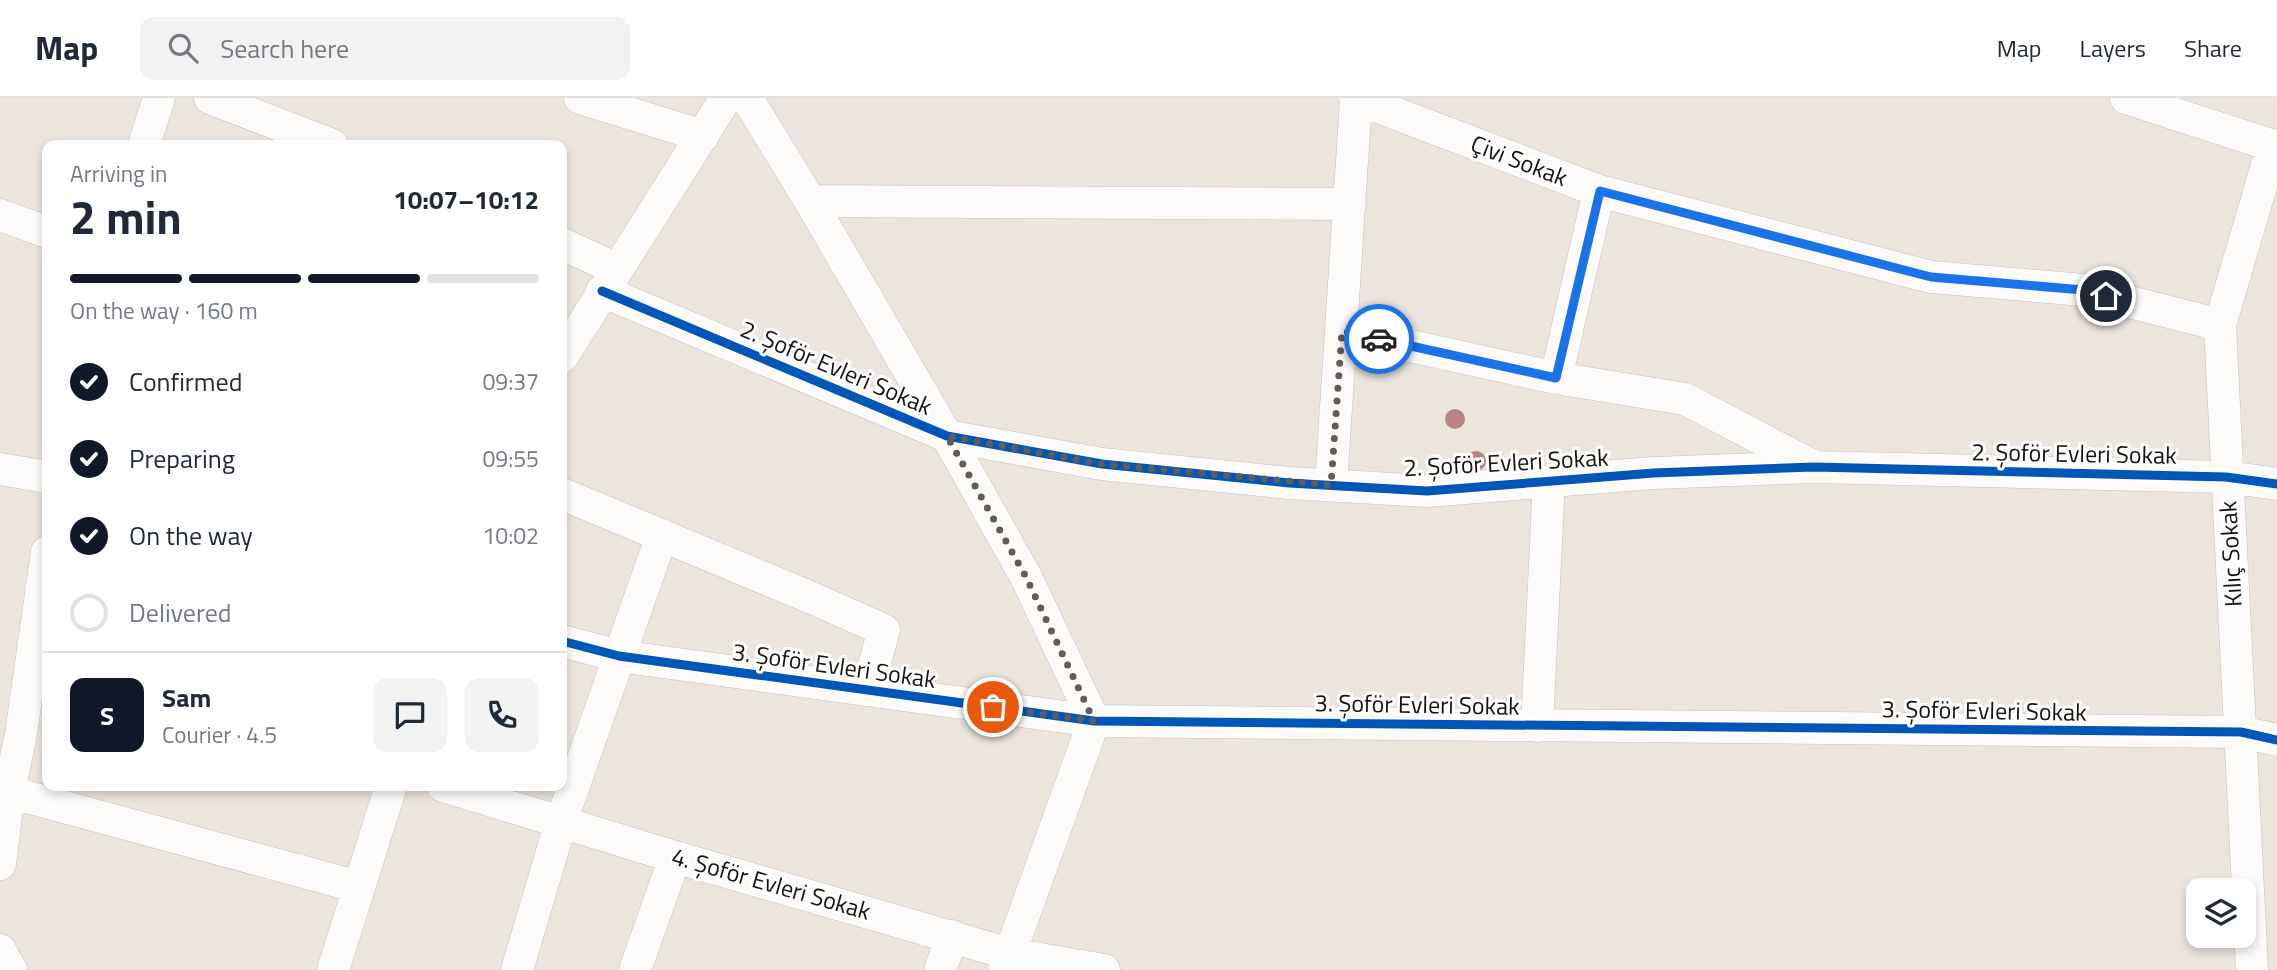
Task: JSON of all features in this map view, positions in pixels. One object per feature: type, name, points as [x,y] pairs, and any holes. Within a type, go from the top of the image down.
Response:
[{"type":"street","points":[[146,140],[159,98]]},
{"type":"street","points":[[210,98],[319,140]]},
{"type":"street","points":[[580,98],[703,136]]},
{"type":"street","points":[[567,349],[726,98]]},
{"type":"street","points":[[747,98],[947,436],[1026,577],[1094,721],[1007,962]]},
{"type":"street","points":[[1331,485],[1355,98]]},
{"type":"street","name":"Çivi Sokak","points":[[1355,98],[1600,191],[1931,277],[2083,290],[2220,325]]},
{"type":"street","points":[[2126,98],[2275,146]]},
{"type":"street","name":"Kılıç Sokak","points":[[2252,970],[2220,325],[2275,146]]},
{"type":"street","points":[[1556,378],[1600,191]]},
{"type":"street","points":[[810,201],[1350,204]]},
{"type":"street","points":[[0,215],[42,230]]},
{"type":"street","name":"2. Şoför Evleri Sokak","points":[[567,248],[609,280],[947,436],[1102,464],[1427,491],[1654,473],[1814,467],[2226,477],[2277,484]]},
{"type":"street","points":[[1342,331],[1556,378],[1685,399],[1814,467]]},
{"type":"street","points":[[0,469],[42,476]]},
{"type":"street","points":[[1537,726],[1549,481]]},
{"type":"street","points":[[567,496],[812,598],[884,631],[867,690]]},
{"type":"street","points":[[517,970],[561,822],[662,535]]},
{"type":"street","points":[[0,864],[9,792],[11,732],[39,666],[42,623]]},
{"type":"street","name":"3. Şoför Evleri Sokak","points":[[567,642],[619,656],[1094,721],[2241,733],[2277,740]]},
{"type":"street","points":[[333,970],[389,791]]},
{"type":"street","name":"4. Şoför Evleri Sokak","points":[[459,791],[675,857],[952,936],[1007,962],[1104,970]]},
{"type":"street","points":[[9,792],[359,887]]},
{"type":"street","points":[[635,970],[675,857]]},
{"type":"street","points":[[940,970],[952,936]]},
{"type":"street","points":[[0,950],[11,970]]},
{"type":"cycle path","points":[[602,291],[947,436],[1102,464],[1289,483],[1427,491],[1654,473],[1814,467],[2226,477],[2277,484]]},
{"type":"cycle path","points":[[567,642],[619,656],[1094,721],[2241,732],[2277,740]]},
{"type":"way so far","points":[[993,707],[1094,721],[1026,577],[947,436],[1102,464],[1331,485],[1342,331],[1379,339]]},
{"type":"route","points":[[1379,339],[1556,378],[1600,191],[1931,277],[2083,290],[2106,296]]}]
